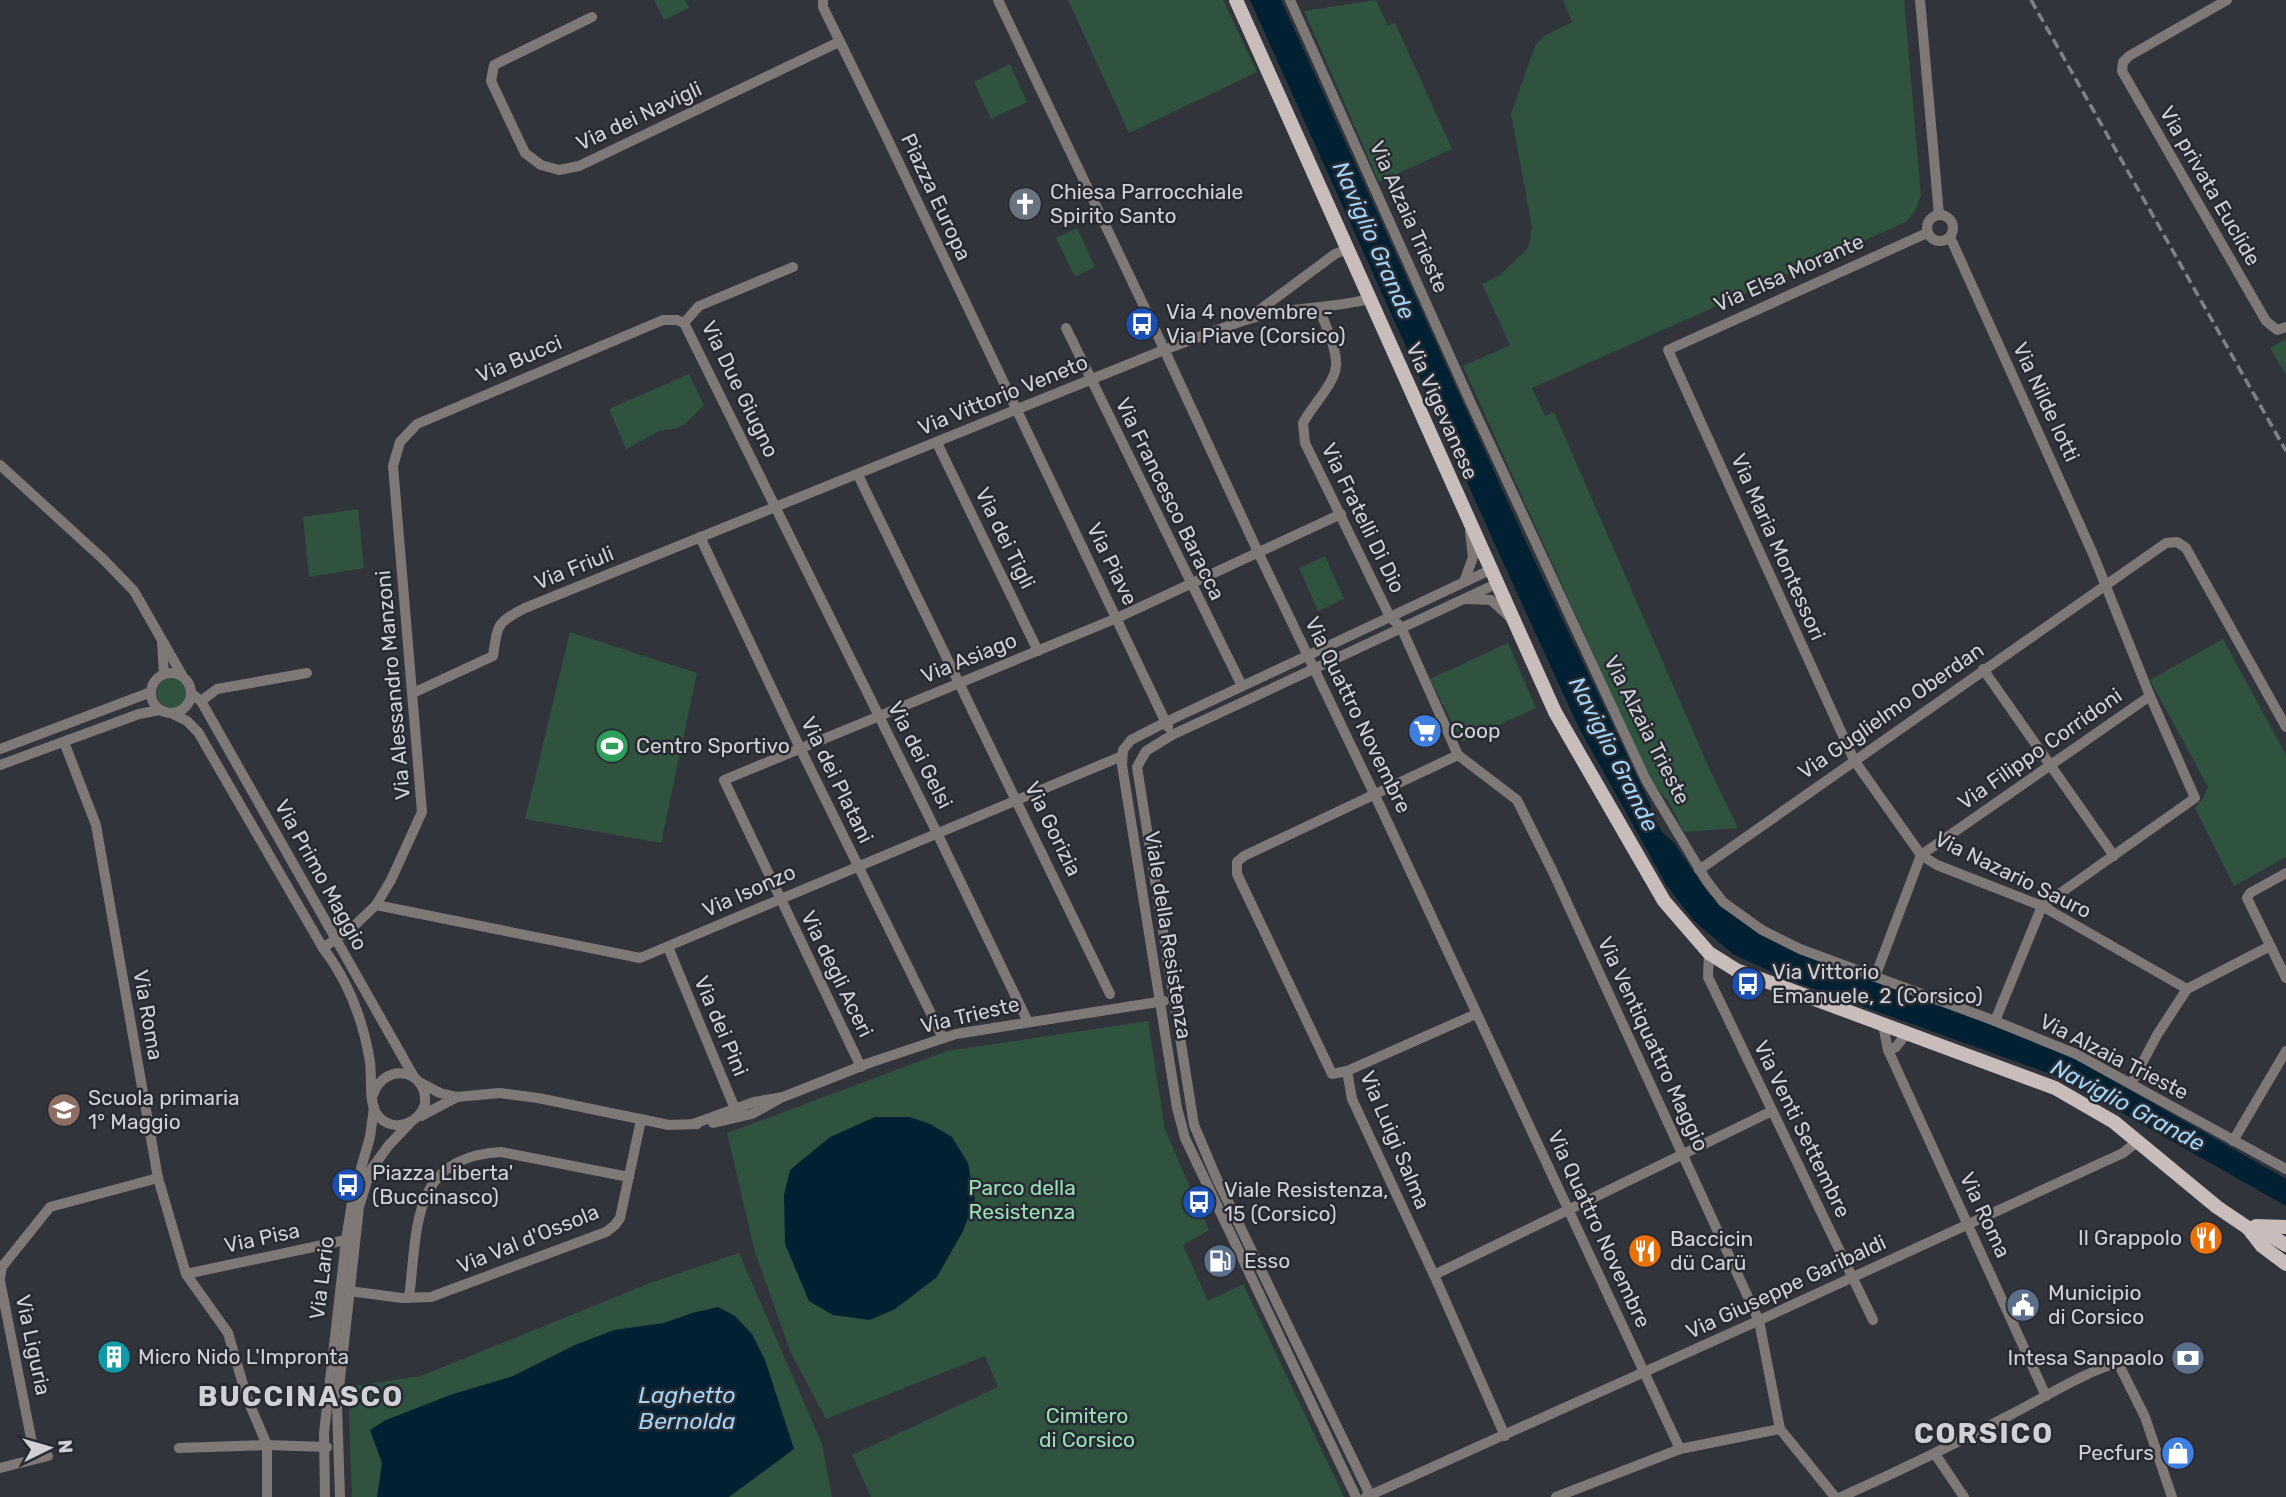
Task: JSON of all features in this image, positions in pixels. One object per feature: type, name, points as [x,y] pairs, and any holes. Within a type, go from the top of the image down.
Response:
[{"type":"main road","name":"Via Vigevanese","points":[[1236,0],[1555,712],[1654,887],[1675,916],[1709,953],[1736,970],[2055,1088],[2095,1110],[2138,1141],[2202,1196],[2248,1228]]},
{"type":"main road","points":[[2248,1228],[2265,1225],[2286,1227]]},
{"type":"main road","points":[[2248,1228],[2268,1234],[2286,1245]]},
{"type":"main road","points":[[2248,1228],[2262,1246],[2286,1264]]},
{"type":"street","name":"Piazza Europa","points":[[823,0],[823,7],[839,42],[1016,410]]},
{"type":"street","name":"Via Quattro Novembre","points":[[998,0],[1375,795],[1680,1449]]},
{"type":"street","name":"Via Alzaia Trieste","points":[[1290,0],[1640,768],[1699,870],[1723,902],[1762,930],[1800,949],[2076,1054],[2286,1169]]},
{"type":"street","points":[[1920,0],[1939,215]]},
{"type":"street","name":"Via privata Euclide","points":[[2227,0],[2129,56],[2123,62],[2122,71],[2266,321],[2277,330],[2286,327]]},
{"type":"street","name":"Via dei Navigli","points":[[592,17],[494,65],[491,81],[525,153],[541,165],[559,170],[579,166],[839,42]]},
{"type":"street","points":[[1939,215],[1947,217],[1952,224],[1950,237],[1940,241],[1927,233],[1929,221],[1939,215]]},
{"type":"street","name":"Via Elsa Morante","points":[[1668,350],[1927,233]]},
{"type":"street","name":"Via Nilde Iotti","points":[[1950,237],[2106,583],[2150,696],[2195,798],[2114,856]]},
{"type":"street","name":"Via Vittorio Veneto","points":[[1245,320],[1335,254],[1347,249]]},
{"type":"street","name":"Via Due Giugno","points":[[777,507],[684,323],[699,306],[793,267]]},
{"type":"street","name":"Via Vittorio Veneto","points":[[777,507],[1164,350],[1245,320],[1277,312],[1369,299]]},
{"type":"street","name":"Via Fratelli Di Dio","points":[[1319,308],[1335,355],[1336,368],[1303,423],[1303,433],[1390,617],[1401,627]]},
{"type":"street","name":"Via Bucci","points":[[393,466],[400,442],[417,424],[663,320],[684,323]]},
{"type":"street","name":"Via Francesco Baracca","points":[[1066,328],[1242,686]]},
{"type":"street","name":"Via Maria Montessori","points":[[1668,350],[1854,760]]},
{"type":"street","name":"Via Piave","points":[[1016,410],[1172,735]]},
{"type":"street","name":"Via dei Tigli","points":[[937,443],[1038,651]]},
{"type":"street","points":[[0,465],[103,559],[134,592],[197,698]]},
{"type":"street","name":"Via Alessandro Manzoni","points":[[323,948],[376,905],[391,880],[422,812],[393,466]]},
{"type":"street","name":"Via Gorizia","points":[[858,475],[1110,994]]},
{"type":"street","name":"Via Friuli","points":[[413,693],[492,656],[498,628],[503,619],[777,507]]},
{"type":"street","name":"Via dei Gelsi","points":[[777,507],[1028,1021]]},
{"type":"street","name":"Via Asiago","points":[[780,898],[724,780],[1117,618],[1341,514]]},
{"type":"street","points":[[1464,582],[1474,552],[1467,519]]},
{"type":"street","name":"Via dei Platani","points":[[700,537],[800,748],[943,1038]]},
{"type":"street","name":"Via Guglielmo Oberdan","points":[[1699,870],[2166,543],[2182,544],[2286,727]]},
{"type":"street","points":[[1122,756],[1131,740],[1166,722],[1464,582],[1493,577]]},
{"type":"street","name":"Viale della Resistenza","points":[[1356,1497],[1250,1261],[1194,1125],[1137,774],[1139,761],[1146,751],[1172,735],[1461,599],[1493,577]]},
{"type":"street","points":[[1461,599],[1491,600],[1512,619]]},
{"type":"street","name":"Via Ventiquattro Maggio","points":[[1401,627],[1458,755],[1517,800],[1759,1321],[1780,1429],[1835,1497]]},
{"type":"street","points":[[162,639],[164,674]]},
{"type":"street","points":[[1983,669],[2114,856],[2042,906],[1995,1021]]},
{"type":"street","points":[[160,710],[152,699],[151,692],[155,681],[170,672],[182,675]]},
{"type":"street","points":[[0,765],[139,714],[160,710],[179,712],[197,698],[217,689],[307,673]]},
{"type":"street","points":[[0,749],[151,692]]},
{"type":"street","name":"Via Filippo Corridoni","points":[[1922,855],[2150,696]]},
{"type":"street","name":"Via Primo Maggio","points":[[197,698],[416,1079]]},
{"type":"street","name":"Via Primo Maggio","points":[[173,713],[187,721],[198,732],[323,948],[342,974],[352,996],[367,1048],[373,1095]]},
{"type":"street","name":"Via Roma","points":[[64,742],[96,825],[158,1178],[186,1274],[228,1333],[247,1398],[267,1445]]},
{"type":"street","name":"Via Luigi Salma","points":[[1458,755],[1244,856],[1237,862],[1237,874],[1332,1074],[1347,1071],[1352,1099],[1505,1436]]},
{"type":"street","name":"Viale della Resistenza","points":[[1122,756],[1126,801],[1159,1002],[1177,1108],[1185,1138],[1369,1496]]},
{"type":"street","name":"Via Isonzo","points":[[376,905],[640,958],[1122,756]]},
{"type":"street","name":"Via Nazario Sauro","points":[[1854,760],[1922,855],[1937,865],[2042,906],[2188,989]]},
{"type":"street","points":[[1875,977],[1922,855]]},
{"type":"street","points":[[2286,873],[2250,893],[2247,898],[2286,978]]},
{"type":"street","name":"Via degli Aceri","points":[[780,898],[861,1067]]},
{"type":"street","points":[[2131,1084],[2157,1035],[2188,989],[2270,946]]},
{"type":"street","name":"Via dei Pini","points":[[668,947],[737,1114]]},
{"type":"street","name":"Via Venti Settembre","points":[[1709,953],[1708,977],[1873,1320]]},
{"type":"street","name":"Via Trieste","points":[[416,1079],[435,1091],[457,1097],[513,1095],[670,1125],[693,1124],[763,1110],[783,1097],[943,1038],[1028,1021],[1173,1000]]},
{"type":"street","points":[[1347,1071],[1476,1014]]},
{"type":"street","name":"Via Roma","points":[[1883,1025],[1888,1050],[2046,1396]]},
{"type":"street","points":[[1888,1050],[1896,1047],[1906,1033]]},
{"type":"street","points":[[2233,1141],[2286,1051]]},
{"type":"street","points":[[397,1073],[416,1079],[425,1098],[423,1110],[412,1121],[391,1124],[380,1118],[374,1107],[373,1095],[381,1080],[397,1073]]},
{"type":"street","name":"Via Trieste","points":[[412,1121],[457,1097]]},
{"type":"street","name":"Via Lario","points":[[325,1497],[323,1447],[346,1240],[353,1196],[369,1143],[374,1107]]},
{"type":"street","points":[[1434,1275],[1772,1111]]},
{"type":"street","name":"Via Val d'Ossola","points":[[349,1291],[409,1298],[431,1297],[606,1232],[620,1218],[641,1120]]},
{"type":"street","name":"Via Lario","points":[[340,1497],[338,1397],[359,1207],[370,1171],[383,1152],[412,1121]]},
{"type":"street","name":"Via Giuseppe Garibaldi","points":[[1369,1496],[1853,1278],[2123,1153],[2138,1141]]},
{"type":"street","points":[[409,1298],[421,1211],[426,1194],[434,1180],[457,1162],[482,1153],[501,1152],[629,1177]]},
{"type":"street","name":"Via Liguria","points":[[35,1458],[0,1280],[2,1267],[50,1207],[158,1178]]},
{"type":"street","name":"Via Pisa","points":[[186,1274],[346,1240]]},
{"type":"street","points":[[0,1343],[13,1341]]},
{"type":"street","points":[[1841,1497],[1935,1454],[2046,1396],[2118,1363],[2146,1417],[2172,1497]]},
{"type":"street","points":[[1556,1497],[1579,1492],[1680,1449],[1780,1429]]},
{"type":"street","points":[[267,1445],[267,1497]]},
{"type":"street","points":[[179,1448],[337,1446]]},
{"type":"street","points":[[1935,1454],[1964,1497]]},
{"type":"street","points":[[0,1468],[48,1456]]},
{"type":"green space","points":[[654,0],[685,0],[689,8],[664,20]]},
{"type":"green space","points":[[1068,0],[1223,0],[1257,72],[1129,133]]},
{"type":"green space","points":[[1376,0],[1388,26],[1395,23],[1452,149],[1379,182],[1304,11]]},
{"type":"green space","points":[[1563,0],[1904,0],[1921,196],[1915,211],[1906,222],[1532,388],[1545,416],[1554,412],[1709,768],[1738,828],[1684,832],[1668,801],[1650,779],[1463,366],[1510,345],[1482,284],[1500,275],[1528,248],[1532,227],[1511,114],[1535,46],[1544,36],[1572,22]]},
{"type":"green space","points":[[1010,64],[1027,102],[991,119],[974,82]]},
{"type":"green space","points":[[1077,228],[1095,267],[1075,277],[1056,238]]},
{"type":"green space","points":[[2286,339],[2286,375],[2270,348]]},
{"type":"green space","points":[[689,374],[704,405],[678,428],[659,431],[626,449],[609,409]]},
{"type":"green space","points":[[358,509],[364,568],[309,577],[303,517]]},
{"type":"green space","points":[[1325,556],[1344,599],[1318,611],[1299,568]]},
{"type":"green space","name":"Centro Sportivo","points":[[570,632],[697,673],[661,843],[525,819]]},
{"type":"green space","points":[[2223,639],[2286,755],[2286,857],[2234,886],[2195,808],[2208,787],[2150,680]]},
{"type":"green space","points":[[1508,643],[1536,708],[1462,742],[1430,679]]},
{"type":"green space","points":[[172,678],[178,679],[186,687],[186,699],[178,707],[172,708],[166,707],[158,699],[157,693],[158,687],[166,679]]},
{"type":"green space","name":"Parco della Resistenza","points":[[1148,1021],[1165,1130],[1209,1230],[1183,1245],[1208,1301],[1243,1284],[1344,1497],[871,1497],[852,1455],[998,1387],[985,1356],[826,1419],[791,1353],[755,1252],[727,1133],[947,1051]]},
{"type":"green space","name":"Laghetto Bernolda","points":[[739,1253],[822,1444],[832,1497],[352,1497],[348,1387],[421,1376],[650,1283]]},
{"type":"water","name":"Naviglio Grande","points":[[1250,0],[1281,0],[1530,551],[1651,806],[1650,811],[1662,832],[1674,843],[1709,894],[1757,932],[2077,1060],[2286,1179],[2286,1206],[2059,1077],[1784,978],[1733,954],[1694,921],[1667,886],[1578,726]]},
{"type":"water","points":[[875,1117],[910,1117],[930,1124],[952,1137],[968,1163],[975,1200],[963,1231],[937,1277],[895,1309],[870,1320],[833,1315],[809,1301],[785,1244],[784,1195],[790,1170],[830,1137]]},
{"type":"water","name":"Laghetto Bernolda","points":[[718,1307],[735,1316],[752,1334],[765,1360],[794,1449],[729,1497],[377,1497],[382,1463],[370,1430],[386,1420],[450,1395],[513,1376],[575,1345],[614,1330],[664,1323]]},
{"type":"railway","points":[[2031,0],[2286,451]]},
{"type":"place","name":"Chiesa Parrocchiale Spirito Santo","points":[[1025,204]]},
{"type":"place","name":"Via 4 novembre - Via Piave (Corsico)","points":[[1142,324]]},
{"type":"place","name":"Coop","points":[[1425,731]]},
{"type":"place","name":"Centro Sportivo","points":[[612,746]]},
{"type":"place","name":"Via Vittorio Emanuele, 2 (Corsico)","points":[[1748,984]]},
{"type":"place","name":"Scuola primaria 1° Maggio","points":[[64,1110]]},
{"type":"place","name":"Piazza Liberta' (Buccinasco)","points":[[348,1185]]},
{"type":"place","name":"Viale Resistenza, 15 (Corsico)","points":[[1199,1202]]},
{"type":"place","name":"Il Grappolo","points":[[2206,1238]]},
{"type":"place","name":"Baccicin dü Carü","points":[[1645,1251]]},
{"type":"place","name":"Esso","points":[[1220,1261]]},
{"type":"place","name":"Municipio di Corsico","points":[[2023,1305]]},
{"type":"place","name":"Micro Nido L'Impronta","points":[[114,1357]]},
{"type":"place","name":"Intesa Sanpaolo","points":[[2188,1358]]},
{"type":"place","name":"Pecfurs","points":[[2178,1453]]},
{"type":"district","name":"BUCCINASCO","points":[[301,1396]]},
{"type":"district","name":"CORSICO","points":[[1984,1433]]},
{"type":"park label","name":"Cimitero di Corsico","points":[[1087,1428]]}]
